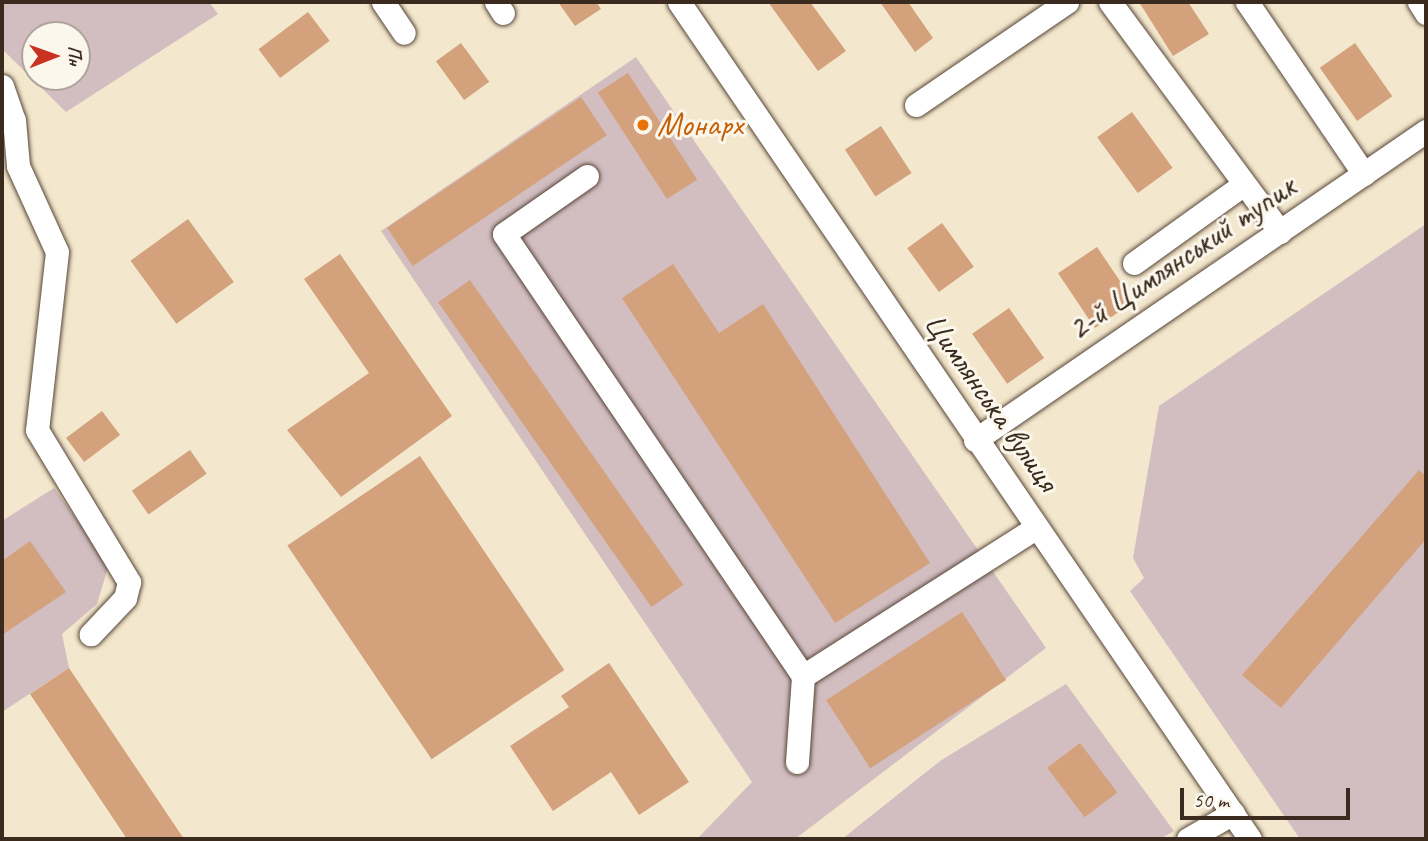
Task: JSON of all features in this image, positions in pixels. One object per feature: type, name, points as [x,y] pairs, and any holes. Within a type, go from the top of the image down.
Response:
[{"type":"street","points":[[383,2],[404,33]]},
{"type":"street","name":"Цимлянська вулиця","points":[[679,2],[975,440],[1250,839]]},
{"type":"street","points":[[916,105],[1067,2]]},
{"type":"street","points":[[1110,2],[1280,232]]},
{"type":"street","points":[[1247,2],[1364,174]]},
{"type":"street","points":[[1419,2],[1426,13]]},
{"type":"street","points":[[2,86],[14,120],[18,166],[57,252],[37,430],[129,582],[124,598],[91,634]]},
{"type":"street","name":"2-й Цимлянський тупик","points":[[975,440],[1426,131]]},
{"type":"street","points":[[587,176],[504,234],[803,676],[797,762]]},
{"type":"street","points":[[1134,264],[1244,184]]},
{"type":"street","points":[[803,676],[1037,527]]},
{"type":"street","points":[[1188,839],[1233,813]]},
{"type":"shaded area","points":[[2,2],[209,2],[218,14],[66,112],[45,91],[91,91],[91,21],[21,21],[21,68],[2,49]]},
{"type":"shaded area","points":[[636,57],[1046,648],[795,839],[697,839],[752,782],[381,231]]},
{"type":"shaded area","points":[[1426,224],[1426,839],[1300,839],[1130,591],[1144,578],[1133,558],[1159,406]]},
{"type":"shaded area","points":[[54,488],[109,564],[97,604],[62,634],[69,668],[2,712],[2,521]]},
{"type":"shaded area","points":[[1066,684],[1174,831],[1160,839],[842,839],[940,761]]},
{"type":"building","points":[[558,2],[596,2],[601,9],[575,26]]},
{"type":"building","points":[[768,2],[810,2],[846,51],[818,71]]},
{"type":"building","points":[[880,2],[908,2],[933,38],[915,52]]},
{"type":"building","points":[[1139,2],[1188,2],[1209,34],[1173,56]]},
{"type":"building","points":[[308,12],[330,41],[280,78],[258,49]]},
{"type":"building","points":[[461,43],[489,82],[464,100],[436,61]]},
{"type":"building","points":[[1355,43],[1392,96],[1357,121],[1320,68]]},
{"type":"building","points":[[628,73],[697,180],[667,199],[598,93]]},
{"type":"building","points":[[581,97],[607,135],[413,266],[387,228]]},
{"type":"building","points":[[1132,112],[1173,168],[1138,193],[1097,137]]},
{"type":"building","points":[[881,126],[911,173],[875,196],[845,149]]},
{"type":"building","points":[[188,219],[234,282],[176,324],[131,261]]},
{"type":"building","points":[[942,223],[974,267],[939,292],[907,248]]},
{"type":"building","points":[[1097,247],[1134,302],[1095,328],[1058,273]]},
{"type":"building","points":[[340,254],[452,416],[341,497],[287,430],[369,373],[304,279]]},
{"type":"building","points":[[673,264],[719,333],[763,304],[930,563],[835,623],[622,298]]},
{"type":"building","points":[[470,280],[683,585],[651,607],[438,302]]},
{"type":"building","points":[[1009,308],[1044,358],[1007,384],[972,334]]},
{"type":"building","points":[[102,411],[120,435],[84,462],[66,438]]},
{"type":"building","points":[[190,450],[207,474],[148,514],[132,491]]},
{"type":"building","points":[[420,456],[564,670],[432,759],[287,545]]},
{"type":"building","points":[[1419,470],[1426,476],[1426,539],[1281,708],[1242,675]]},
{"type":"building","points":[[30,541],[66,592],[2,635],[2,561]]},
{"type":"building","points":[[962,612],[1006,680],[870,768],[826,700]]},
{"type":"building","points":[[609,663],[689,782],[639,815],[611,772],[553,811],[510,746],[569,707],[561,696]]},
{"type":"building","points":[[69,668],[184,839],[127,839],[30,694]]},
{"type":"building","points":[[1080,743],[1117,793],[1085,817],[1047,768]]},
{"type":"place","name":"Монарх","points":[[643,125]]}]
